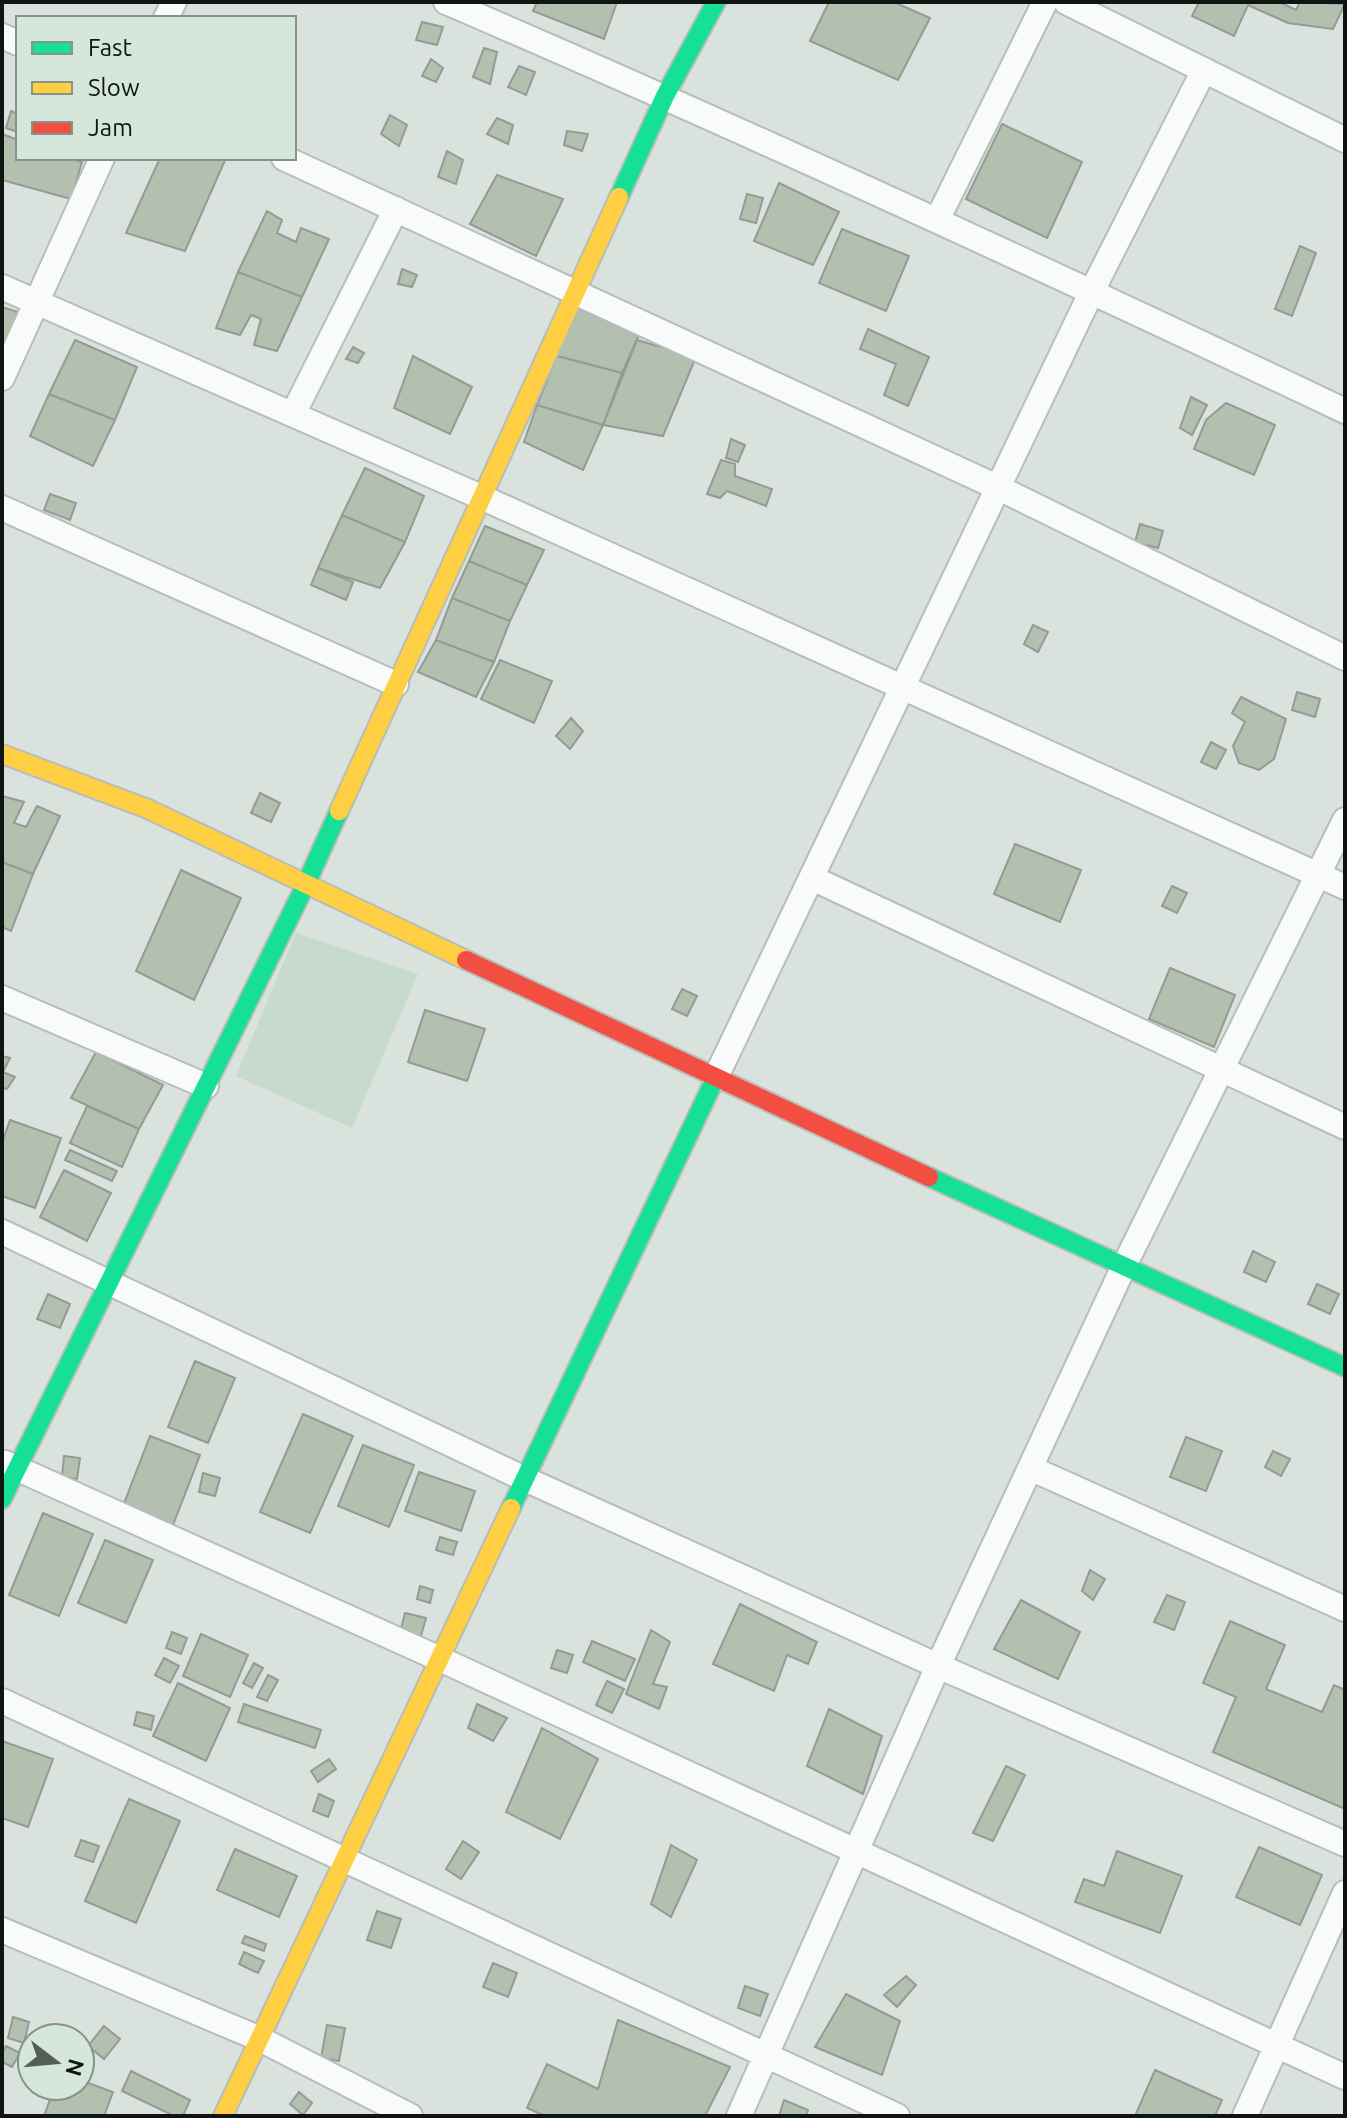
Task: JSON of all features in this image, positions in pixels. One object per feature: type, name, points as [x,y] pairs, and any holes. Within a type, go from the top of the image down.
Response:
[{"type":"street","points":[[446,2],[665,96],[1092,291],[1345,411]]},
{"type":"street","points":[[2,1499],[10,1465],[109,1282],[306,884],[665,96],[716,2]]},
{"type":"street","points":[[937,220],[1045,2]]},
{"type":"street","points":[[1066,2],[1345,140]]},
{"type":"street","points":[[223,2116],[1092,291],[1204,70]]},
{"type":"street","points":[[2,378],[101,160]]},
{"type":"street","points":[[288,160],[999,488],[1345,658]]},
{"type":"street","points":[[293,414],[396,209]]},
{"type":"street","points":[[2,287],[481,497],[1345,887]]},
{"type":"street","points":[[2,508],[396,684]]},
{"type":"street","points":[[2,754],[148,809],[715,1079],[1345,1367]]},
{"type":"street","points":[[739,2116],[938,1666],[1124,1266],[1345,820]]},
{"type":"street","points":[[812,878],[1345,1127]]},
{"type":"street","points":[[2,998],[206,1086]]},
{"type":"street","points":[[2,1232],[525,1479],[938,1666],[1345,1844]]},
{"type":"street","points":[[10,1465],[440,1659],[1345,2077]]},
{"type":"street","points":[[1030,1468],[1345,1609]]},
{"type":"street","points":[[2,1701],[897,2116]]},
{"type":"street","points":[[1245,2116],[1345,1893]]},
{"type":"street","points":[[2,1930],[260,2039],[410,2116]]},
{"type":"shaded area","points":[[296,933],[418,974],[352,1128],[236,1076]]},
{"type":"building","points":[[537,2],[617,2],[604,39],[533,11]]},
{"type":"building","points":[[829,2],[894,2],[930,18],[898,80],[810,41]]},
{"type":"building","points":[[1199,2],[1279,2],[1296,10],[1300,2],[1345,4],[1333,29],[1288,23],[1248,5],[1234,36],[1192,16]]},
{"type":"building","points":[[422,22],[443,27],[437,45],[416,40]]},
{"type":"building","points":[[484,48],[497,52],[490,84],[473,77]]},
{"type":"building","points":[[431,59],[443,68],[436,82],[422,76]]},
{"type":"building","points":[[519,66],[535,72],[526,95],[508,87]]},
{"type":"building","points":[[11,111],[16,113],[16,131],[6,128]]},
{"type":"building","points":[[390,115],[407,125],[399,146],[381,134]]},
{"type":"building","points":[[497,118],[513,125],[508,144],[487,134]]},
{"type":"building","points":[[1002,124],[1082,162],[1047,238],[966,199]]},
{"type":"building","points":[[567,131],[588,134],[582,151],[564,145]]},
{"type":"building","points":[[2,134],[16,139],[16,160],[82,162],[71,199],[2,180]]},
{"type":"building","points":[[447,151],[463,160],[456,184],[438,177]]},
{"type":"building","points":[[159,160],[225,160],[185,251],[126,233]]},
{"type":"building","points":[[497,175],[563,199],[536,256],[470,224]]},
{"type":"building","points":[[779,183],[839,212],[813,265],[754,241]]},
{"type":"building","points":[[747,194],[763,198],[756,223],[740,219]]},
{"type":"building","points":[[267,211],[282,220],[277,233],[296,242],[301,228],[329,239],[302,297],[238,272]]},
{"type":"building","points":[[842,229],[909,256],[886,311],[819,283]]},
{"type":"building","points":[[1300,246],[1316,253],[1292,316],[1275,309]]},
{"type":"building","points":[[402,269],[417,275],[412,287],[398,284]]},
{"type":"building","points":[[238,272],[302,297],[277,351],[254,345],[261,319],[251,315],[240,335],[216,328]]},
{"type":"building","points":[[2,307],[21,313],[2,355]]},
{"type":"building","points":[[579,309],[643,326],[622,373],[557,356]]},
{"type":"building","points":[[868,329],[929,357],[908,406],[884,395],[896,364],[860,349]]},
{"type":"building","points":[[75,340],[137,367],[115,420],[49,394]]},
{"type":"building","points":[[637,340],[696,357],[663,436],[603,425]]},
{"type":"building","points":[[353,347],[364,353],[358,363],[346,359]]},
{"type":"building","points":[[413,356],[472,387],[450,434],[394,408]]},
{"type":"building","points":[[557,356],[622,373],[603,425],[537,405]]},
{"type":"building","points":[[49,394],[115,420],[93,466],[30,436]]},
{"type":"building","points":[[1191,397],[1207,405],[1192,435],[1180,428]]},
{"type":"building","points":[[1226,403],[1275,425],[1254,475],[1194,449],[1206,420]]},
{"type":"building","points":[[537,405],[603,425],[583,470],[524,442]]},
{"type":"building","points":[[731,439],[745,445],[738,462],[726,458]]},
{"type":"building","points":[[721,460],[735,464],[735,476],[772,489],[766,506],[727,491],[720,498],[707,494]]},
{"type":"building","points":[[365,468],[424,496],[405,542],[342,515]]},
{"type":"building","points":[[50,494],[76,503],[70,520],[44,510]]},
{"type":"building","points":[[342,515],[405,542],[380,588],[318,568]]},
{"type":"building","points":[[1140,524],[1163,531],[1158,548],[1135,542]]},
{"type":"building","points":[[485,526],[544,550],[527,585],[469,561]]},
{"type":"building","points":[[469,561],[527,585],[510,621],[452,598]]},
{"type":"building","points":[[318,568],[353,582],[346,600],[311,585]]},
{"type":"building","points":[[452,598],[510,621],[494,662],[436,640]]},
{"type":"building","points":[[1033,625],[1048,632],[1038,652],[1024,644]]},
{"type":"building","points":[[436,640],[494,662],[476,697],[418,672]]},
{"type":"building","points":[[500,660],[552,681],[534,723],[481,699]]},
{"type":"building","points":[[1297,692],[1320,699],[1315,717],[1292,710]]},
{"type":"building","points":[[1241,697],[1286,719],[1274,759],[1259,770],[1239,763],[1233,746],[1245,722],[1232,713]]},
{"type":"building","points":[[571,718],[583,731],[570,749],[556,736]]},
{"type":"building","points":[[1211,742],[1226,750],[1216,769],[1201,762]]},
{"type":"building","points":[[260,793],[280,803],[271,822],[251,813]]},
{"type":"building","points":[[2,796],[24,802],[14,823],[26,827],[37,806],[60,816],[33,874],[2,862]]},
{"type":"building","points":[[1015,844],[1081,870],[1060,922],[994,894]]},
{"type":"building","points":[[2,862],[33,874],[11,931],[2,927]]},
{"type":"building","points":[[181,870],[241,898],[194,1000],[136,971]]},
{"type":"building","points":[[1172,886],[1187,893],[1177,913],[1162,906]]},
{"type":"building","points":[[1170,968],[1235,995],[1214,1047],[1149,1019]]},
{"type":"building","points":[[682,989],[697,996],[687,1016],[672,1009]]},
{"type":"building","points":[[425,1010],[485,1029],[467,1081],[408,1062]]},
{"type":"building","points":[[96,1052],[163,1085],[139,1129],[71,1098]]},
{"type":"building","points":[[2,1056],[10,1058],[3,1072],[15,1077],[7,1089],[2,1088]]},
{"type":"building","points":[[87,1106],[139,1129],[122,1167],[70,1143]]},
{"type":"building","points":[[10,1120],[61,1138],[35,1208],[2,1196],[2,1143]]},
{"type":"building","points":[[70,1150],[117,1171],[112,1181],[65,1160]]},
{"type":"building","points":[[64,1170],[111,1193],[87,1241],[40,1217]]},
{"type":"building","points":[[1253,1251],[1275,1262],[1266,1282],[1244,1272]]},
{"type":"building","points":[[1317,1284],[1339,1294],[1330,1314],[1308,1304]]},
{"type":"building","points":[[48,1294],[70,1304],[60,1328],[37,1319]]},
{"type":"building","points":[[195,1361],[235,1378],[208,1443],[168,1427]]},
{"type":"building","points":[[303,1414],[353,1436],[310,1533],[260,1512]]},
{"type":"building","points":[[150,1436],[200,1455],[173,1525],[123,1506]]},
{"type":"building","points":[[1186,1437],[1222,1451],[1206,1491],[1170,1477]]},
{"type":"building","points":[[363,1445],[414,1465],[389,1527],[338,1506]]},
{"type":"building","points":[[1273,1451],[1290,1459],[1281,1476],[1265,1467]]},
{"type":"building","points":[[64,1456],[80,1458],[77,1479],[62,1477]]},
{"type":"building","points":[[419,1472],[475,1491],[461,1531],[405,1511]]},
{"type":"building","points":[[203,1473],[220,1478],[215,1496],[199,1492]]},
{"type":"building","points":[[43,1513],[93,1534],[59,1616],[9,1595]]},
{"type":"building","points":[[440,1537],[457,1542],[453,1555],[436,1550]]},
{"type":"building","points":[[105,1540],[153,1560],[126,1623],[78,1603]]},
{"type":"building","points":[[1090,1570],[1105,1579],[1093,1600],[1082,1591]]},
{"type":"building","points":[[420,1586],[433,1590],[430,1603],[417,1599]]},
{"type":"building","points":[[1167,1595],[1185,1602],[1174,1630],[1154,1622]]},
{"type":"building","points":[[1021,1600],[1080,1632],[1058,1679],[994,1649]]},
{"type":"building","points":[[740,1604],[817,1642],[808,1664],[787,1655],[774,1691],[713,1664]]},
{"type":"building","points":[[405,1613],[426,1618],[419,1643],[399,1637]]},
{"type":"building","points":[[1230,1621],[1285,1645],[1266,1689],[1322,1712],[1334,1685],[1345,1690],[1345,1809],[1213,1752],[1236,1697],[1203,1683]]},
{"type":"building","points":[[651,1630],[670,1642],[653,1684],[667,1687],[659,1709],[626,1694]]},
{"type":"building","points":[[172,1632],[187,1638],[181,1654],[166,1648]]},
{"type":"building","points":[[201,1634],[248,1655],[230,1697],[183,1676]]},
{"type":"building","points":[[592,1641],[635,1659],[625,1681],[583,1662]]},
{"type":"building","points":[[557,1650],[573,1655],[567,1673],[551,1668]]},
{"type":"building","points":[[164,1658],[179,1666],[170,1683],[155,1675]]},
{"type":"building","points":[[254,1663],[263,1668],[252,1688],[243,1683]]},
{"type":"building","points":[[268,1675],[278,1680],[267,1701],[257,1697]]},
{"type":"building","points":[[607,1681],[624,1689],[612,1713],[596,1705]]},
{"type":"building","points":[[178,1683],[230,1708],[206,1761],[153,1736]]},
{"type":"building","points":[[244,1704],[321,1730],[315,1748],[238,1722]]},
{"type":"building","points":[[477,1704],[507,1718],[493,1741],[468,1728]]},
{"type":"building","points":[[829,1709],[882,1736],[863,1794],[807,1766]]},
{"type":"building","points":[[137,1712],[154,1716],[151,1730],[134,1725]]},
{"type":"building","points":[[542,1728],[598,1759],[560,1839],[506,1812]]},
{"type":"building","points":[[2,1741],[53,1759],[28,1827],[2,1818]]},
{"type":"building","points":[[329,1759],[336,1769],[318,1782],[311,1771]]},
{"type":"building","points":[[1006,1766],[1025,1775],[993,1841],[973,1833]]},
{"type":"building","points":[[319,1794],[334,1801],[328,1817],[313,1811]]},
{"type":"building","points":[[129,1799],[180,1821],[136,1923],[85,1901]]},
{"type":"building","points":[[81,1840],[99,1846],[93,1862],[75,1856]]},
{"type":"building","points":[[463,1841],[479,1852],[461,1879],[446,1869]]},
{"type":"building","points":[[671,1845],[697,1860],[671,1917],[651,1904]]},
{"type":"building","points":[[1259,1847],[1322,1875],[1300,1925],[1236,1897]]},
{"type":"building","points":[[235,1849],[297,1876],[279,1917],[217,1890]]},
{"type":"building","points":[[1117,1851],[1182,1876],[1160,1933],[1075,1902],[1084,1879],[1104,1886]]},
{"type":"building","points":[[377,1911],[401,1919],[391,1948],[367,1940]]},
{"type":"building","points":[[245,1936],[266,1944],[264,1951],[242,1943]]},
{"type":"building","points":[[244,1952],[264,1961],[258,1973],[239,1964]]},
{"type":"building","points":[[493,1963],[517,1973],[508,1997],[483,1987]]},
{"type":"building","points":[[906,1976],[916,1985],[897,2007],[884,1995]]},
{"type":"building","points":[[745,1986],[768,1994],[760,2016],[738,2008]]},
{"type":"building","points":[[846,1994],[900,2021],[882,2075],[815,2047]]},
{"type":"building","points":[[13,2017],[29,2022],[16,2022],[16,2040],[8,2038]]},
{"type":"building","points":[[618,2020],[730,2067],[705,2116],[545,2116],[527,2108],[547,2064],[598,2089]]},
{"type":"building","points":[[327,2025],[345,2028],[339,2061],[321,2058]]},
{"type":"building","points":[[104,2026],[120,2039],[104,2059],[96,2052],[96,2036]]},
{"type":"building","points":[[6,2046],[16,2051],[12,2067],[2,2062]]},
{"type":"building","points":[[1155,2070],[1222,2100],[1215,2116],[1135,2116]]},
{"type":"building","points":[[131,2071],[190,2100],[183,2116],[174,2116],[122,2091]]},
{"type":"building","points":[[96,2086],[113,2092],[104,2116],[44,2116],[49,2102],[96,2102]]},
{"type":"building","points":[[299,2092],[312,2103],[303,2115],[290,2104]]},
{"type":"building","points":[[784,2100],[808,2110],[806,2116],[779,2116]]},
{"type":"traffic: fast","points":[[619,197],[665,96],[716,2]]},
{"type":"traffic: fast","points":[[2,1499],[306,884],[339,811]]},
{"type":"traffic: fast","points":[[511,1508],[715,1079]]},
{"type":"traffic: fast","points":[[929,1177],[1345,1367]]},
{"type":"traffic: slow","points":[[339,811],[619,197]]},
{"type":"traffic: slow","points":[[2,754],[148,809],[466,960]]},
{"type":"traffic: slow","points":[[223,2116],[511,1508]]},
{"type":"traffic: jam","points":[[466,960],[929,1177]]}]
